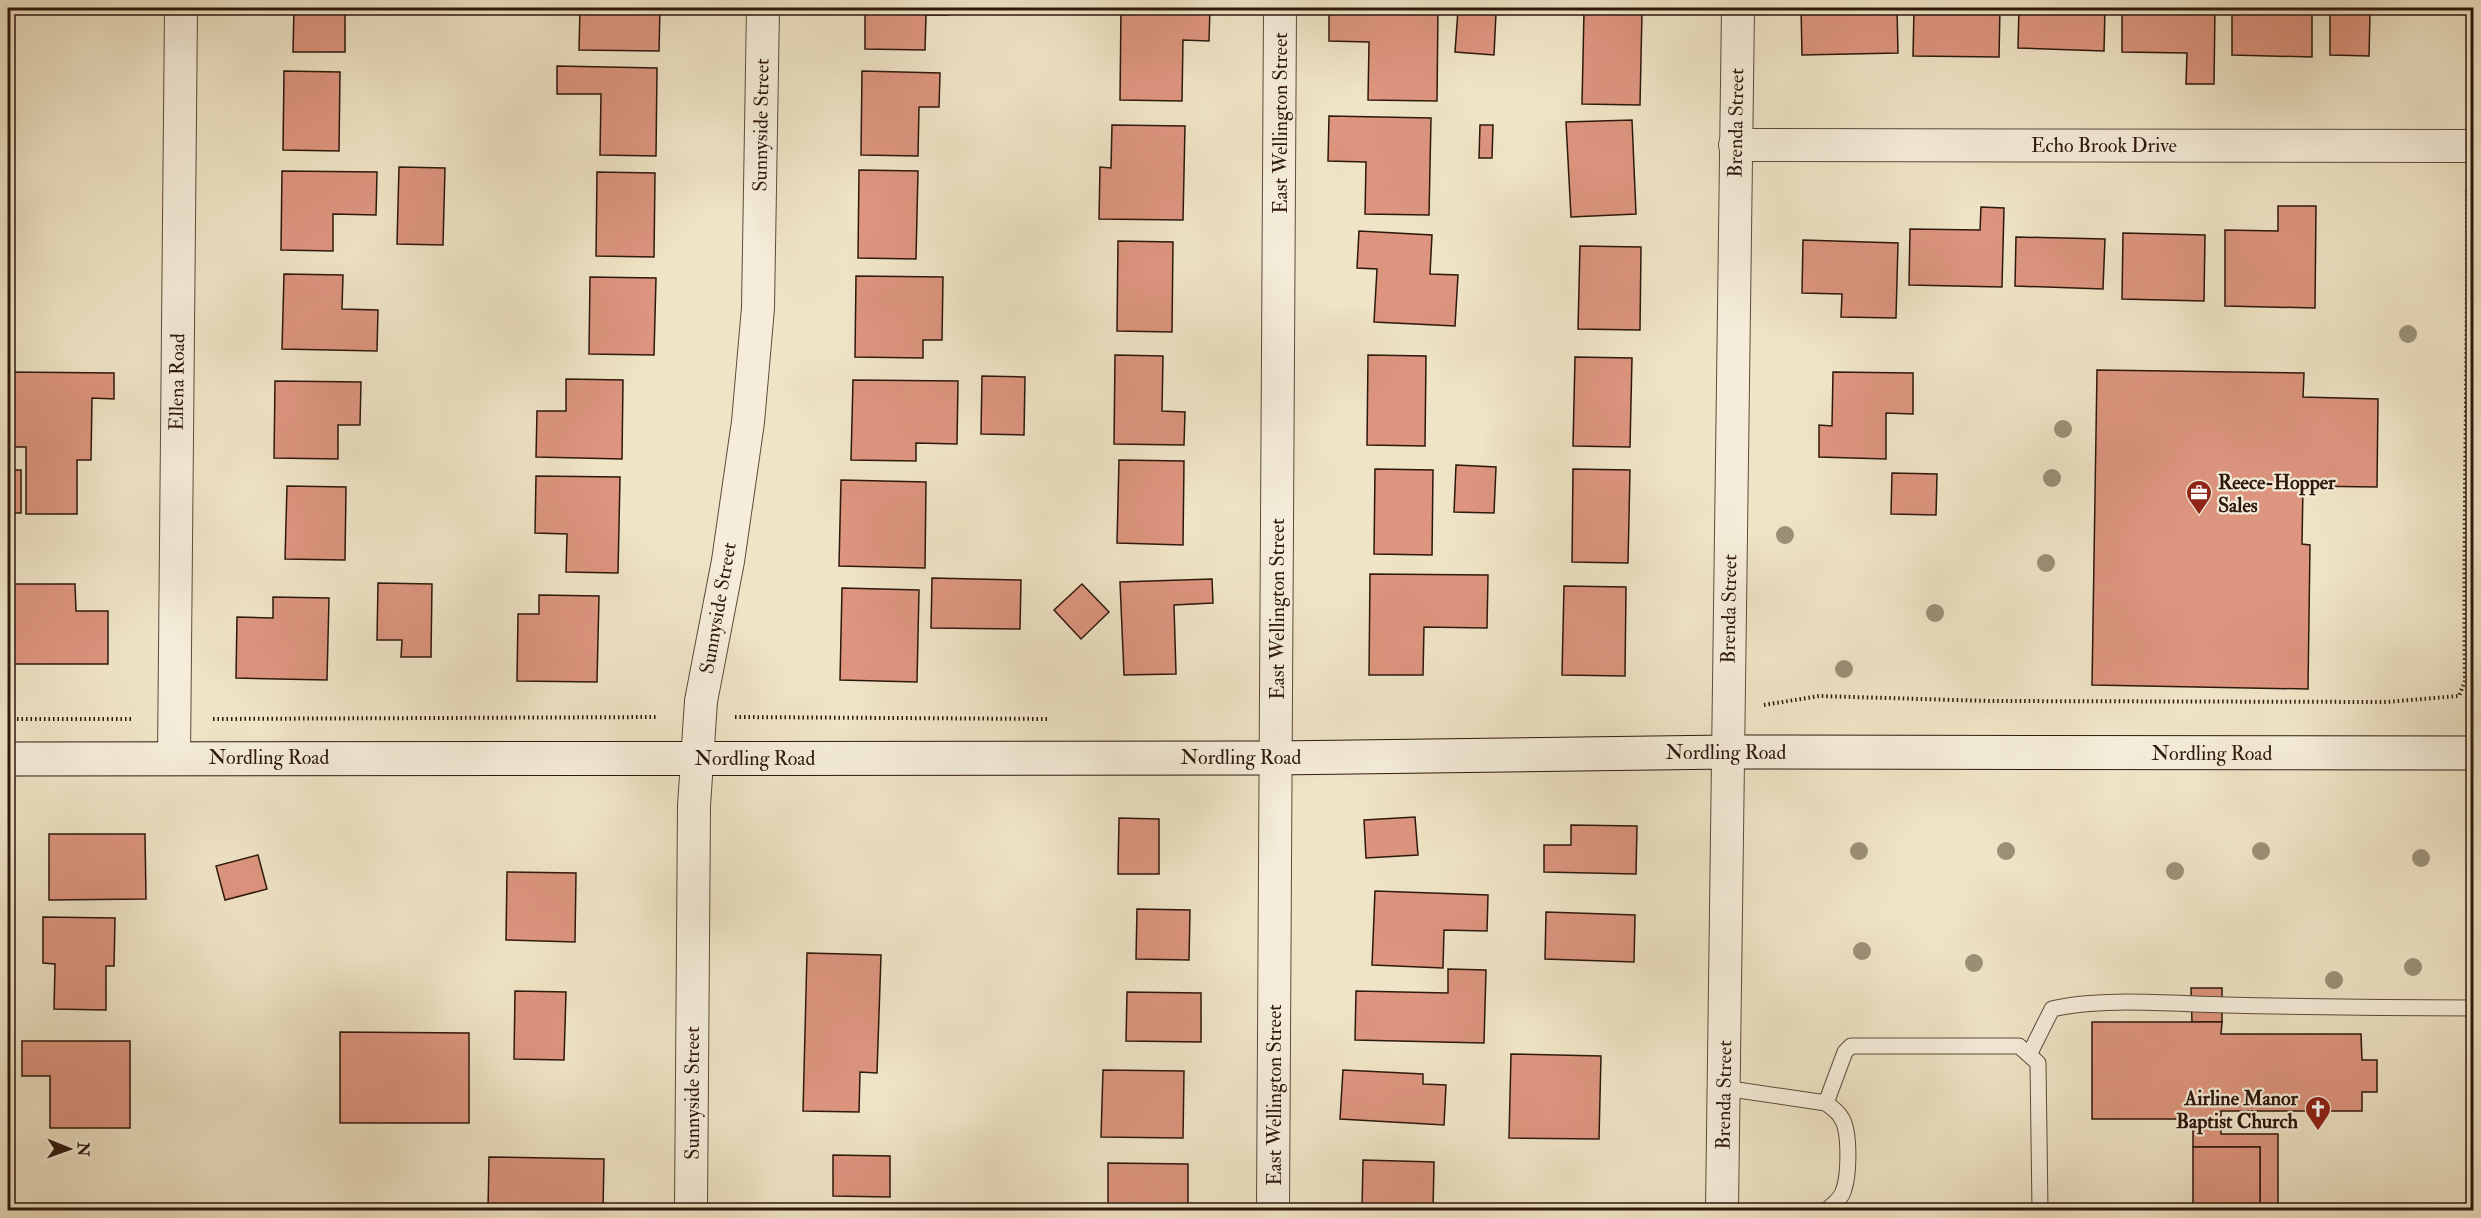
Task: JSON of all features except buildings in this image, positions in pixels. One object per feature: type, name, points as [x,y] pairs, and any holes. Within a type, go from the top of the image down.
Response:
[{"type":"street","name":"Ellena Road","points":[[174,757],[181,8]]},
{"type":"street","name":"Sunnyside Street","points":[[692,1210],[694,806],[701,701],[728,561],[748,422],[758,308],[763,8]]},
{"type":"street","name":"East Wellington Street","points":[[1273,1210],[1280,8]]},
{"type":"street","name":"Brenda Street","points":[[1722,1210],[1738,8]]},
{"type":"street","name":"Echo Brook Drive","points":[[1735,145],[2474,146]]},
{"type":"street","name":"Nordling Road","points":[[8,759],[174,757],[1276,758],[1727,752],[2474,753]]},
{"type":"lane","points":[[2030,1053],[2052,1009],[2069,1005],[2158,1003],[2357,1009],[2474,1008]]},
{"type":"lane","points":[[1826,1103],[1845,1052],[1851,1046],[2019,1046],[2030,1053],[2038,1063],[2040,1210]]},
{"type":"lane","points":[[1724,1088],[1826,1103],[1843,1120],[1848,1146],[1845,1188],[1839,1199],[1827,1210]]},
{"type":"path","points":[[2468,107],[2469,8]]},
{"type":"path","points":[[1755,707],[1820,696],[1989,701],[2386,702],[2459,696],[2465,681],[2464,516],[2468,383],[2468,188]]},
{"type":"path","points":[[213,719],[658,717]]},
{"type":"path","points":[[735,717],[1059,719]]},
{"type":"path","points":[[8,719],[134,719]]},
{"type":"place","name":"Reece-Hopper Sales","points":[[2199,516]]},
{"type":"place","name":"Airline Manor Baptist Church","points":[[2318,1132]]}]
